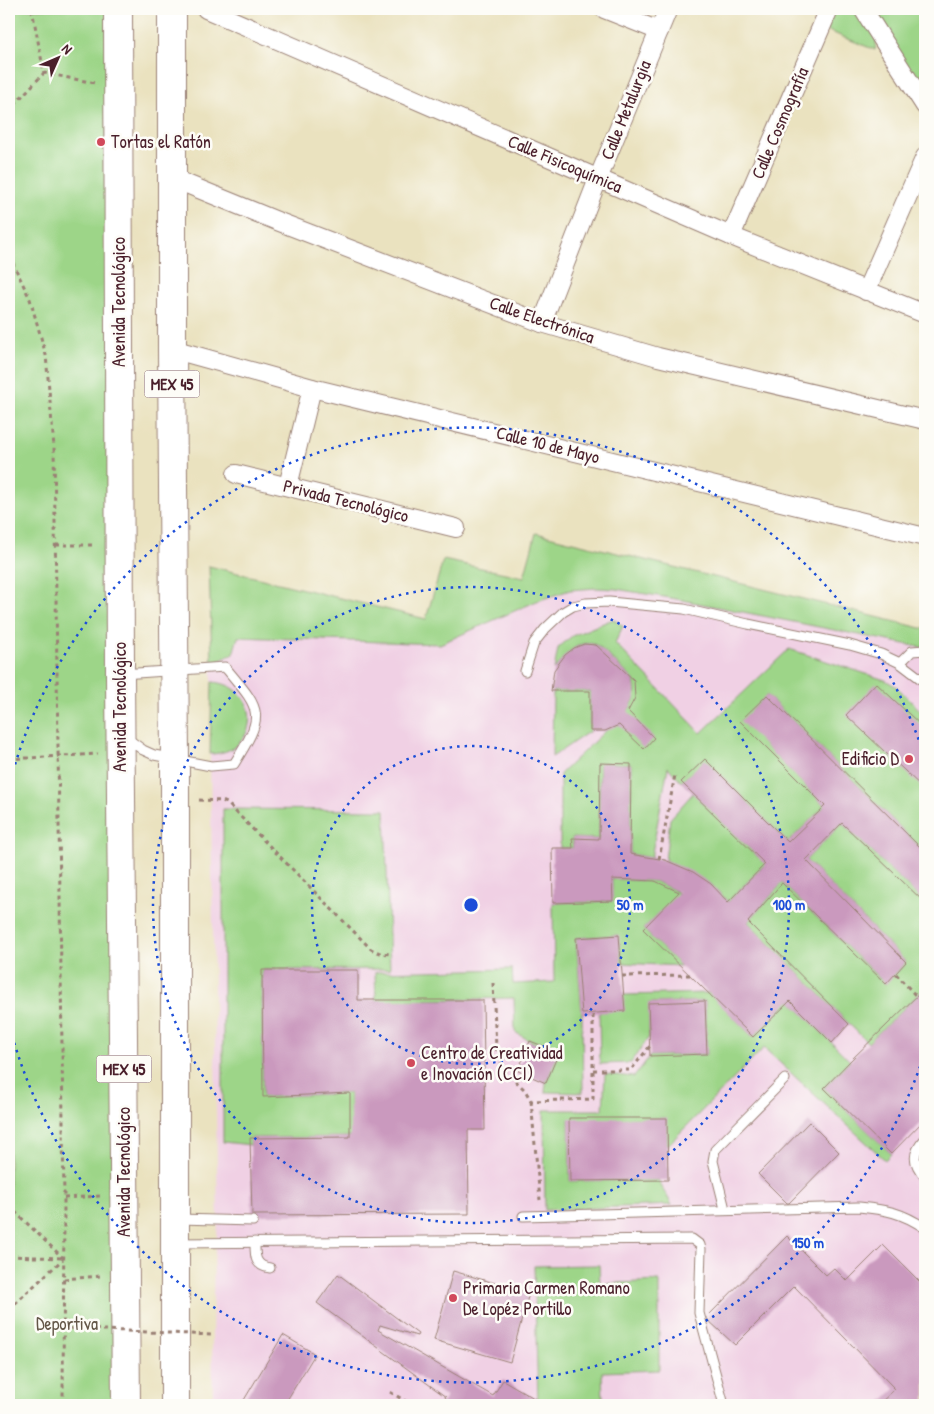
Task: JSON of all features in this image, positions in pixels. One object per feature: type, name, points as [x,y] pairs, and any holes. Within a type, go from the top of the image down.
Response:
[{"type":"main road","name":"Avenida Tecnológico","points":[[118,9],[120,675],[126,1405]]},
{"type":"main road","name":"MEX 45","points":[[172,9],[175,1405]]},
{"type":"street","name":"Calle Fisicoquímica","points":[[206,9],[731,236],[925,314]]},
{"type":"street","points":[[604,9],[659,31]]},
{"type":"street","name":"Calle Metalurgia","points":[[542,323],[598,179],[668,9]]},
{"type":"street","name":"Calle Cosmografía","points":[[731,236],[829,9]]},
{"type":"street","points":[[863,9],[925,106]]},
{"type":"street","points":[[866,291],[925,157]]},
{"type":"street","name":"Calle Electrónica","points":[[172,178],[277,221],[542,323],[658,357],[925,420]]},
{"type":"street","name":"Calle 10 de Mayo","points":[[172,348],[312,388],[925,537]]},
{"type":"street","points":[[288,486],[312,388]]},
{"type":"street","name":"Privada Tecnológico","points":[[236,474],[456,528]]},
{"type":"lane","points":[[525,671],[534,643],[554,620],[573,606],[600,602],[684,609],[850,645],[881,654],[900,663],[925,682]]},
{"type":"lane","points":[[900,663],[912,651],[925,650]]},
{"type":"lane","points":[[120,675],[225,667],[250,698],[256,709],[253,732],[234,764],[211,766],[175,760],[154,755],[121,743]]},
{"type":"lane","points":[[725,1209],[713,1161],[715,1150],[785,1079]]},
{"type":"lane","points":[[925,1139],[917,1147],[915,1157],[916,1165],[925,1177]]},
{"type":"lane","points":[[523,1216],[725,1209],[859,1207],[887,1210],[909,1217],[925,1228]]},
{"type":"lane","points":[[174,1231],[253,1220]]},
{"type":"lane","points":[[174,1231],[210,1244],[255,1242],[692,1239],[700,1245],[701,1250],[699,1313],[724,1405]]},
{"type":"lane","points":[[255,1242],[258,1263],[264,1268],[270,1268]]},
{"type":"path","points":[[32,9],[44,73]]},
{"type":"path","points":[[44,73],[118,88]]},
{"type":"path","points":[[9,110],[44,73]]},
{"type":"path","points":[[9,255],[30,299],[46,355],[54,447],[64,1198],[63,1405]]},
{"type":"path","points":[[56,545],[120,545]]},
{"type":"path","points":[[9,759],[59,756],[121,743]]},
{"type":"path","points":[[658,859],[675,775]]},
{"type":"path","points":[[175,800],[222,801],[227,803],[371,948],[380,953],[390,954]]},
{"type":"path","points":[[896,974],[917,996]]},
{"type":"path","points":[[622,976],[691,975]]},
{"type":"path","points":[[493,983],[496,1048],[504,1070],[525,1090],[532,1102],[541,1215]]},
{"type":"path","points":[[532,1102],[593,1099],[593,1013]]},
{"type":"path","points":[[593,1070],[631,1070],[650,1046]]},
{"type":"path","points":[[64,1198],[125,1196]]},
{"type":"path","points":[[9,1206],[63,1258]]},
{"type":"path","points":[[9,1256],[63,1258]]},
{"type":"path","points":[[9,1309],[63,1258]]},
{"type":"path","points":[[64,1279],[125,1275]]},
{"type":"path","points":[[63,1328],[212,1335]]},
{"type":"path","points":[[390,1392],[412,1405]]},
{"type":"shaded area","points":[[536,533],[925,629],[925,1405],[213,1405],[214,1262],[218,1226],[210,754],[212,682],[209,566],[426,619],[443,560],[524,577]]},
{"type":"green space","name":"Deportiva","points":[[9,9],[118,9],[126,1405],[9,1405]]},
{"type":"green space","points":[[829,9],[925,9],[925,113],[877,37],[875,50],[821,28]]},
{"type":"green space","points":[[536,533],[925,629],[925,648],[682,600],[616,589],[596,588],[570,590],[537,601],[440,644],[238,637],[233,654],[212,664],[209,566],[426,619],[443,560],[524,577]]},
{"type":"green space","points":[[613,619],[623,626],[615,643],[701,733],[789,649],[885,680],[897,687],[925,715],[925,852],[767,695],[741,721],[825,806],[788,842],[705,760],[681,782],[668,767],[651,858],[630,854],[631,764],[600,763],[599,839],[572,838],[573,848],[560,848],[560,774],[605,731],[623,717],[633,702],[635,691],[634,680],[599,647],[589,643],[577,646],[554,670],[558,648],[572,636]]},
{"type":"green space","points":[[212,682],[229,686],[241,694],[247,706],[250,719],[247,732],[239,743],[227,751],[210,754]]},
{"type":"green space","points":[[553,691],[590,691],[590,731],[552,757]]},
{"type":"green space","points":[[693,793],[765,864],[728,902],[711,884],[665,860],[670,819]]},
{"type":"green space","points":[[223,809],[385,810],[390,969],[262,970],[263,1097],[350,1093],[351,1137],[251,1138],[251,1145],[223,1142]]},
{"type":"green space","points":[[842,823],[925,903],[925,988],[868,1043],[748,922],[782,883],[885,984],[906,962],[806,860]]},
{"type":"green space","points":[[612,879],[655,881],[672,889],[689,901],[850,1061],[824,1088],[891,1154],[885,1160],[764,1048],[667,1146],[666,1118],[569,1119],[570,1181],[658,1180],[672,1205],[545,1210],[544,1110],[603,1110],[605,1074],[634,1077],[650,1056],[707,1054],[705,1001],[649,1003],[649,1037],[631,1063],[600,1064],[599,1013],[624,995],[709,993],[753,1037],[781,1009],[670,902],[643,929],[681,966],[621,963],[618,935],[576,938],[582,1014],[583,1093],[545,1092],[546,1083],[558,1052],[530,1041],[515,1032],[514,998],[376,1001],[375,972],[512,969],[513,984],[554,982],[553,903],[612,901]]},
{"type":"green space","points":[[599,1265],[600,1284],[659,1281],[659,1370],[602,1372],[603,1400],[538,1402],[534,1266]]},
{"type":"building","points":[[584,644],[596,645],[634,680],[635,698],[628,711],[654,738],[644,749],[619,725],[605,731],[590,731],[590,691],[551,691],[554,670],[565,655],[574,648]]},
{"type":"building","name":"Edificio D","points":[[876,683],[925,729],[925,790],[846,715]]},
{"type":"building","points":[[767,695],[925,852],[925,903],[842,823],[806,860],[906,962],[886,984],[782,883],[748,922],[849,1024],[832,1043],[790,1001],[753,1037],[643,929],[679,892],[655,881],[612,879],[613,901],[553,903],[552,848],[573,848],[572,838],[599,839],[600,763],[631,764],[630,854],[665,860],[693,872],[711,884],[728,902],[765,864],[681,782],[705,759],[788,842],[825,806],[740,721]]},
{"type":"building","points":[[619,935],[625,1011],[582,1014],[576,938]]},
{"type":"building","points":[[262,970],[358,970],[358,1000],[483,1000],[485,1130],[468,1130],[469,1214],[252,1215],[250,1138],[350,1137],[350,1093],[263,1097]]},
{"type":"building","points":[[925,988],[925,1119],[891,1154],[824,1088]]},
{"type":"building","points":[[705,1001],[707,1054],[650,1056],[648,1003]]},
{"type":"building","points":[[530,1041],[559,1052],[546,1083],[518,1071]]},
{"type":"building","points":[[569,1118],[667,1118],[668,1180],[570,1181]]},
{"type":"building","points":[[809,1122],[839,1152],[787,1203],[758,1174]]},
{"type":"building","points":[[787,1236],[826,1275],[834,1268],[847,1281],[883,1245],[925,1287],[925,1405],[878,1405],[895,1389],[794,1286],[735,1345],[707,1319]]},
{"type":"building","points":[[453,1271],[529,1293],[510,1362],[434,1340]]},
{"type":"building","points":[[338,1274],[418,1334],[417,1336],[380,1325],[378,1330],[493,1396],[503,1380],[546,1405],[441,1405],[446,1397],[317,1303]]},
{"type":"building","points":[[283,1335],[315,1354],[284,1405],[241,1405]]},
{"type":"place","name":"Tortas el Ratón","points":[[101,142]]},
{"type":"place","name":"Edificio D","points":[[909,759]]},
{"type":"place","name":"Centro de Creatividad e Inovación (CCI)","points":[[411,1063]]},
{"type":"place","name":"Primaria Carmen Romano De Lopéz Portillo","points":[[453,1298]]}]
